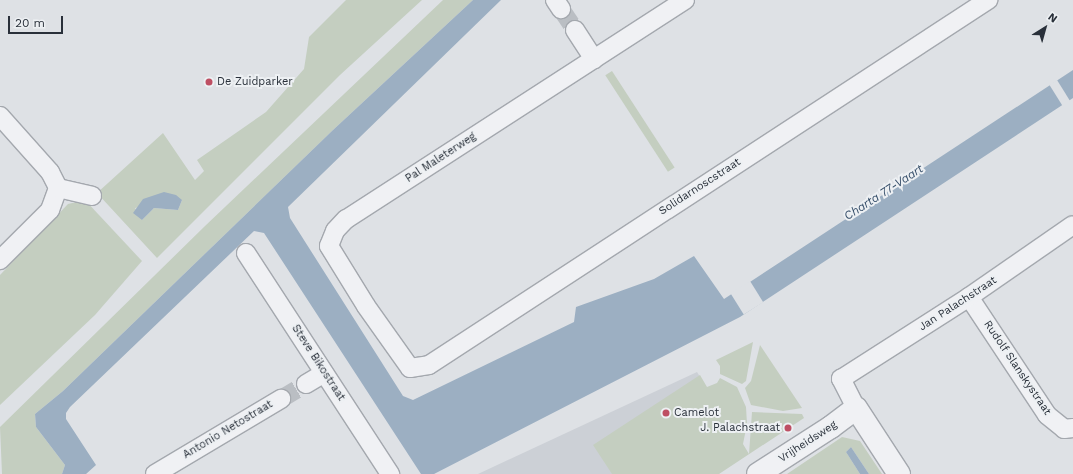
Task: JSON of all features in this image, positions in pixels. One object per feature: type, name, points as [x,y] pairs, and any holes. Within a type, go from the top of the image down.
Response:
[{"type":"street","name":"Pal Maleterweg","points":[[410,368],[366,306],[330,246],[335,231],[346,219],[686,0]]},
{"type":"street","name":"Solidarnoscstraat","points":[[410,368],[429,365],[988,0]]},
{"type":"street","points":[[575,30],[594,59]]},
{"type":"street","points":[[0,116],[50,172],[58,188],[50,210],[0,260]]},
{"type":"street","points":[[58,188],[92,196]]},
{"type":"street","name":"Jan Palachstraat","points":[[856,408],[841,378],[969,297],[1073,225]]},
{"type":"street","name":"Steve Bikostraat","points":[[246,253],[390,474]]},
{"type":"street","name":"Rudolf Slanskystraat","points":[[969,297],[1047,415],[1064,429],[1073,428]]},
{"type":"street","points":[[306,384],[324,373]]},
{"type":"street","name":"Antonio Netostraat","points":[[155,474],[281,399]]},
{"type":"street","points":[[856,408],[899,474]]},
{"type":"street","name":"Vrijheidsweg","points":[[758,474],[831,428],[856,408]]},
{"type":"shaded area","name":"Camelot","points":[[697,372],[748,454],[718,474],[478,474]]},
{"type":"green space","points":[[346,0],[422,0],[340,75],[157,258],[97,193],[163,133],[195,180],[204,171],[197,160],[266,112],[304,69],[309,37]],"holes":[[[182,200],[178,210],[154,208],[142,220],[135,208]]]},
{"type":"green space","points":[[443,0],[473,0],[333,130],[63,391],[35,414],[36,427],[65,465],[62,474],[2,474],[0,427],[205,226]]},
{"type":"green space","points":[[612,71],[675,167],[668,172],[605,75]]},
{"type":"green space","points":[[85,200],[142,261],[95,315],[0,405],[0,275],[68,204]]},
{"type":"green space","points":[[753,342],[746,381],[742,384],[720,374],[720,366],[716,360]]},
{"type":"green space","points":[[760,345],[802,408],[783,411],[751,405],[745,388],[751,381]]},
{"type":"green space","name":"Camelot","points":[[700,375],[707,387],[717,383],[720,378],[737,387],[746,407],[747,424],[743,444],[749,454],[752,412],[802,414],[804,418],[719,474],[612,474],[593,445]]},
{"type":"green space","points":[[842,437],[860,441],[882,474],[869,474],[851,447],[846,452],[860,474],[787,474]]},
{"type":"water","points":[[473,0],[501,0],[288,207],[290,218],[403,396],[413,400],[574,322],[576,307],[654,279],[694,256],[724,299],[1073,70],[1073,98],[740,317],[434,474],[421,474],[264,233],[254,231],[70,407],[66,413],[66,419],[96,465],[86,474],[62,474],[65,465],[36,427],[35,414],[63,391],[333,130]]},
{"type":"water","points":[[164,192],[176,195],[182,200],[178,210],[154,208],[142,220],[133,213],[143,199]]},
{"type":"water","points":[[851,447],[869,474],[860,474],[846,452]]},
{"type":"pier","points":[[1057,80],[1070,101],[1063,106],[1049,85]]},
{"type":"pier","points":[[750,281],[763,302],[744,314],[730,293]]},
{"type":"tunnel","points":[[561,9],[575,30]]},
{"type":"tunnel","points":[[281,399],[306,384]]},
{"type":"place","name":"De Zuidparker","points":[[209,82]]},
{"type":"place","name":"Camelot","points":[[666,413]]},
{"type":"place","name":"J. Palachstraat","points":[[788,428]]},
{"type":"water label","name":"Charta 77-Vaart","points":[[884,193]]}]
